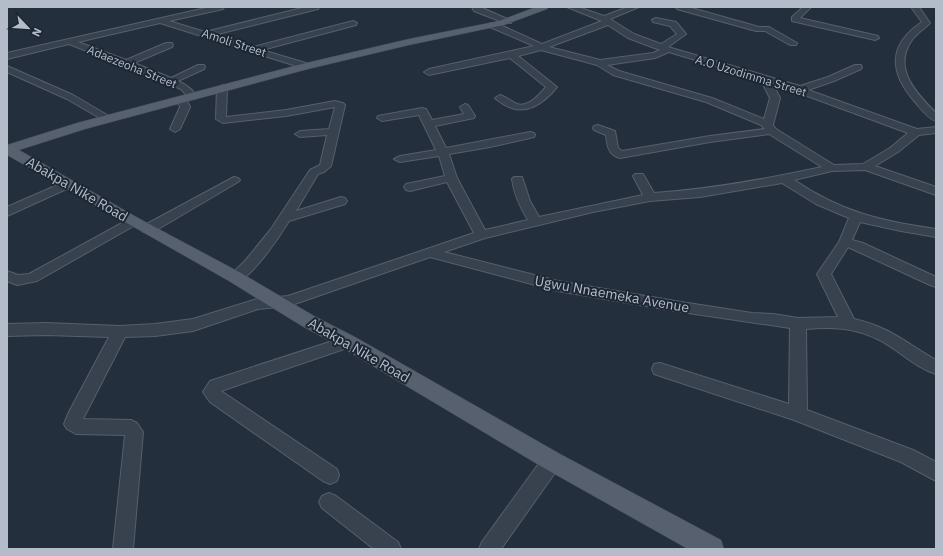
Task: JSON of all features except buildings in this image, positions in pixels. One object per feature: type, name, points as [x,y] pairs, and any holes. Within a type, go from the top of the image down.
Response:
[{"type":"main road","points":[[7,149],[187,97],[306,66],[409,42],[493,25],[508,21],[544,7]]},
{"type":"main road","name":"Abakpa Nike Road","points":[[7,149],[235,277],[552,461],[712,549]]},
{"type":"street","points":[[7,56],[220,7]]},
{"type":"street","points":[[208,34],[314,7]]},
{"type":"street","points":[[476,7],[481,12],[508,21]]},
{"type":"street","name":"A.O Uzodimma Street","points":[[571,7],[606,20],[631,36],[664,49],[801,89],[825,100],[916,132],[936,130]]},
{"type":"street","points":[[429,72],[512,55],[542,47],[635,7]]},
{"type":"street","points":[[680,7],[766,29],[793,43]]},
{"type":"street","points":[[807,7],[795,19],[875,38]]},
{"type":"street","points":[[915,7],[926,23]]},
{"type":"street","points":[[600,63],[655,54],[664,49],[682,34],[673,24],[656,20]]},
{"type":"street","name":"Amoli Street","points":[[161,21],[208,34],[306,66]]},
{"type":"street","points":[[255,49],[353,23]]},
{"type":"street","points":[[936,25],[926,23],[916,29],[905,44],[900,56],[899,68],[902,79],[930,113],[936,118]]},
{"type":"street","points":[[493,25],[542,47],[600,63],[616,73],[709,100],[769,128],[832,168]]},
{"type":"street","name":"Adaezeoha Street","points":[[70,42],[184,87],[187,97]]},
{"type":"street","points":[[125,64],[169,45]]},
{"type":"street","points":[[500,98],[515,106],[524,107],[530,105],[552,87],[512,55]]},
{"type":"street","points":[[171,81],[201,67]]},
{"type":"street","points":[[801,89],[831,79],[858,67]]},
{"type":"street","points":[[7,69],[70,96],[109,119]]},
{"type":"street","points":[[765,79],[775,98],[769,128]]},
{"type":"street","points":[[222,88],[221,118],[223,120],[286,113],[339,104],[340,106],[325,166],[314,172],[285,218],[250,264],[235,277]]},
{"type":"street","points":[[175,129],[185,107],[187,97]]},
{"type":"street","points":[[428,124],[470,116],[465,107]]},
{"type":"street","points":[[382,118],[422,111],[442,151],[451,178],[481,236]]},
{"type":"street","points":[[598,128],[611,133],[613,149],[620,155],[769,128]]},
{"type":"street","points":[[300,134],[333,132]]},
{"type":"street","points":[[865,167],[894,150],[916,132]]},
{"type":"street","points":[[400,159],[490,144],[530,135]]},
{"type":"street","points":[[7,330],[46,329],[120,332],[193,325],[257,304],[275,301],[289,301],[481,236],[535,221],[650,197],[700,192],[784,179],[832,168],[865,167],[884,172],[936,191]]},
{"type":"street","points":[[639,176],[650,197]]},
{"type":"street","points":[[410,187],[451,178]]},
{"type":"street","points":[[518,179],[519,192],[535,221]]},
{"type":"street","points":[[784,179],[808,195],[834,208],[856,216],[936,233]]},
{"type":"street","points":[[7,276],[17,280],[32,278],[234,180]]},
{"type":"street","points":[[7,212],[69,184]]},
{"type":"street","points":[[285,218],[341,201]]},
{"type":"street","points":[[849,324],[824,274],[845,242],[856,216]]},
{"type":"street","points":[[845,242],[858,246],[935,282]]},
{"type":"street","name":"Ugwu Nnaemeka Avenue","points":[[429,253],[558,286],[752,318],[773,319],[798,330],[818,322],[869,327],[885,335],[936,368]]},
{"type":"street","points":[[798,330],[798,414]]},
{"type":"street","points":[[120,332],[75,417],[73,424],[76,426],[126,427],[131,428],[134,432],[123,549]]},
{"type":"street","points":[[330,476],[216,398],[211,392],[216,386],[348,342]]},
{"type":"street","points":[[660,369],[798,414],[907,456],[936,472]]},
{"type":"street","points":[[489,549],[552,461]]},
{"type":"street","points":[[329,502],[391,549]]}]
